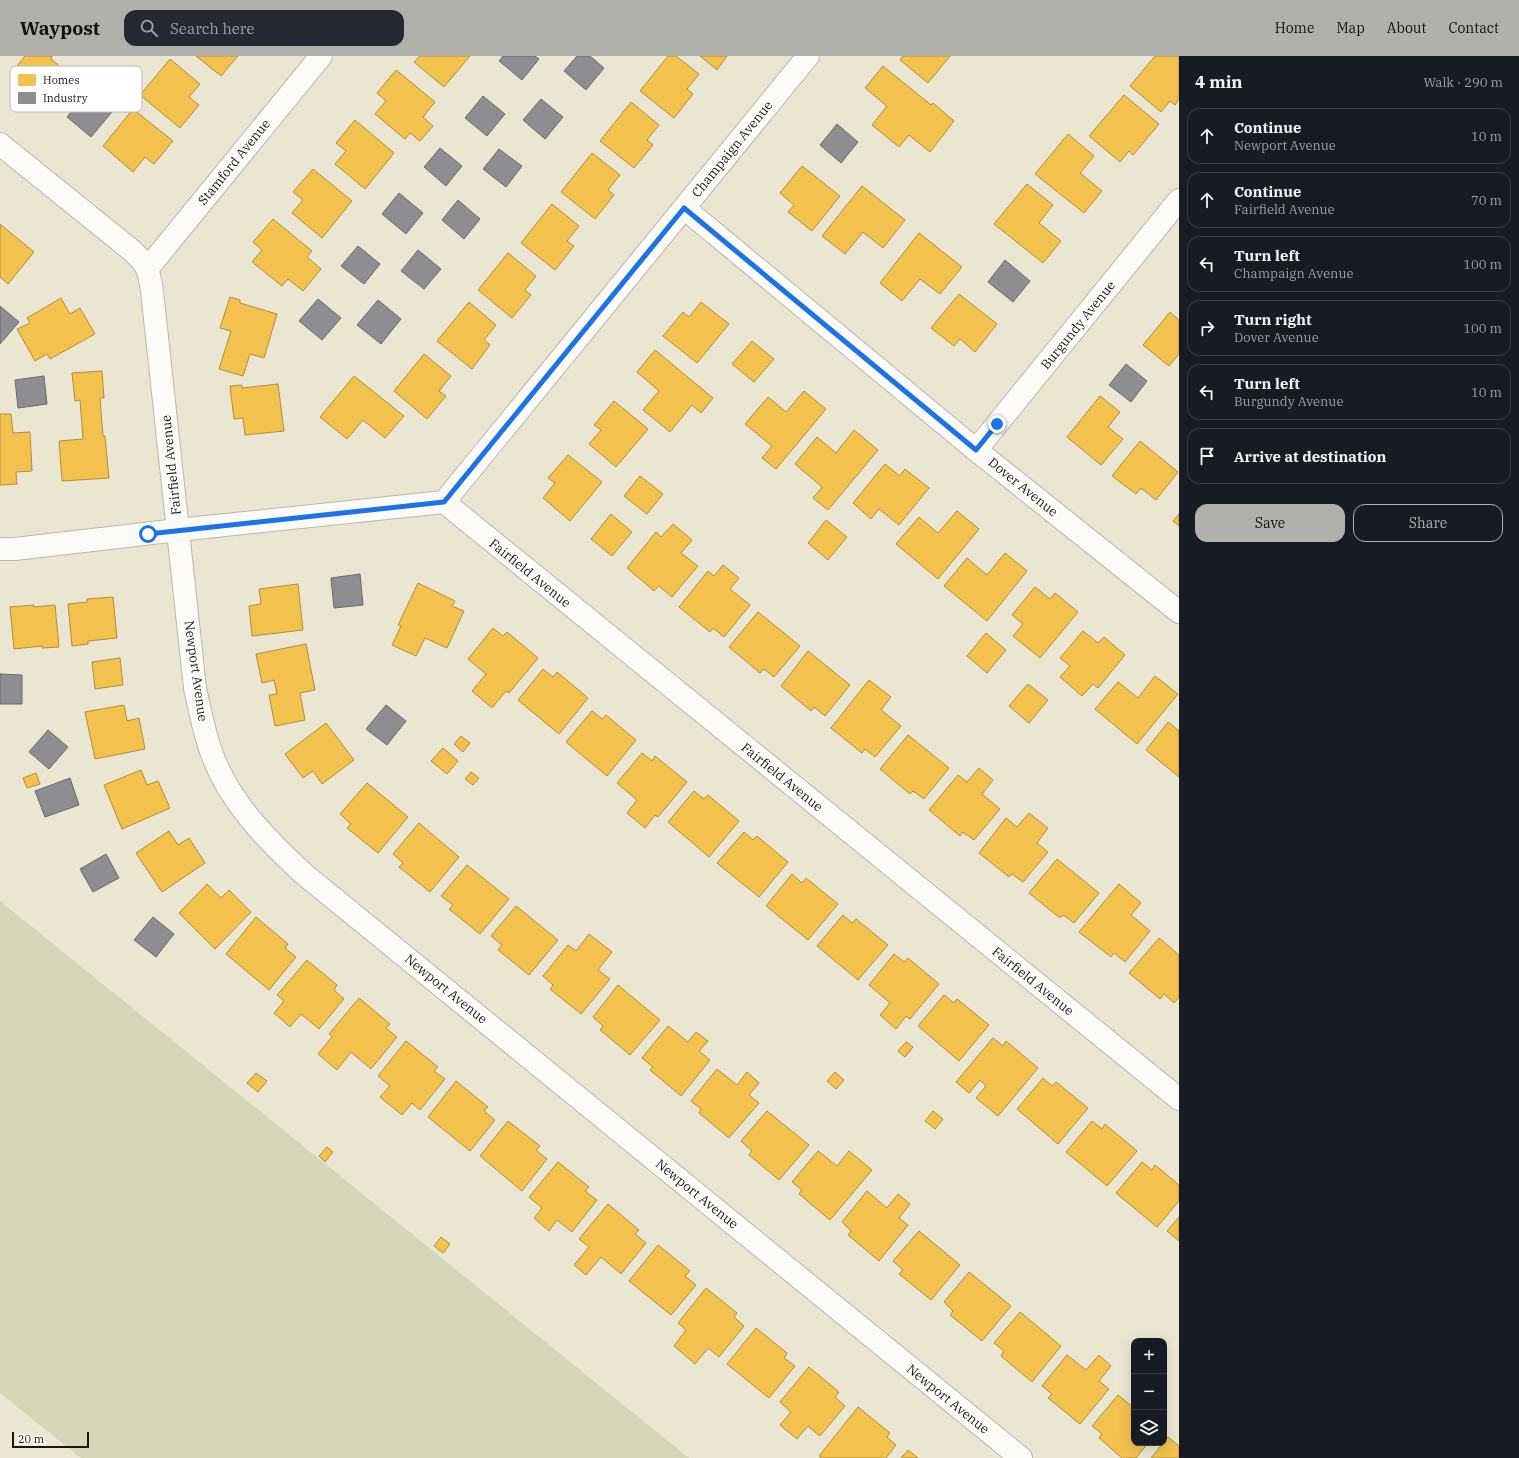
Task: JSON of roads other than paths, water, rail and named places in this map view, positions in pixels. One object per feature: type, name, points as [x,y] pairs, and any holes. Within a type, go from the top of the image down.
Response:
[{"type":"street","name":"Stamford Avenue","points":[[148,268],[321,56]]},
{"type":"street","name":"Champaign Avenue","points":[[444,502],[808,56]]},
{"type":"street","points":[[0,144],[130,249],[144,262],[148,268]]},
{"type":"street","name":"Burgundy Avenue","points":[[976,450],[1179,200]]},
{"type":"street","name":"Dover Avenue","points":[[684,208],[976,450],[1179,612]]},
{"type":"street","name":"Fairfield Avenue","points":[[148,268],[152,291],[178,530],[444,502],[1179,1099]]},
{"type":"street","points":[[0,549],[14,549],[178,530]]},
{"type":"street","name":"Newport Avenue","points":[[178,530],[195,688],[212,755],[222,776],[241,807],[274,846],[317,885],[1021,1458]]}]
